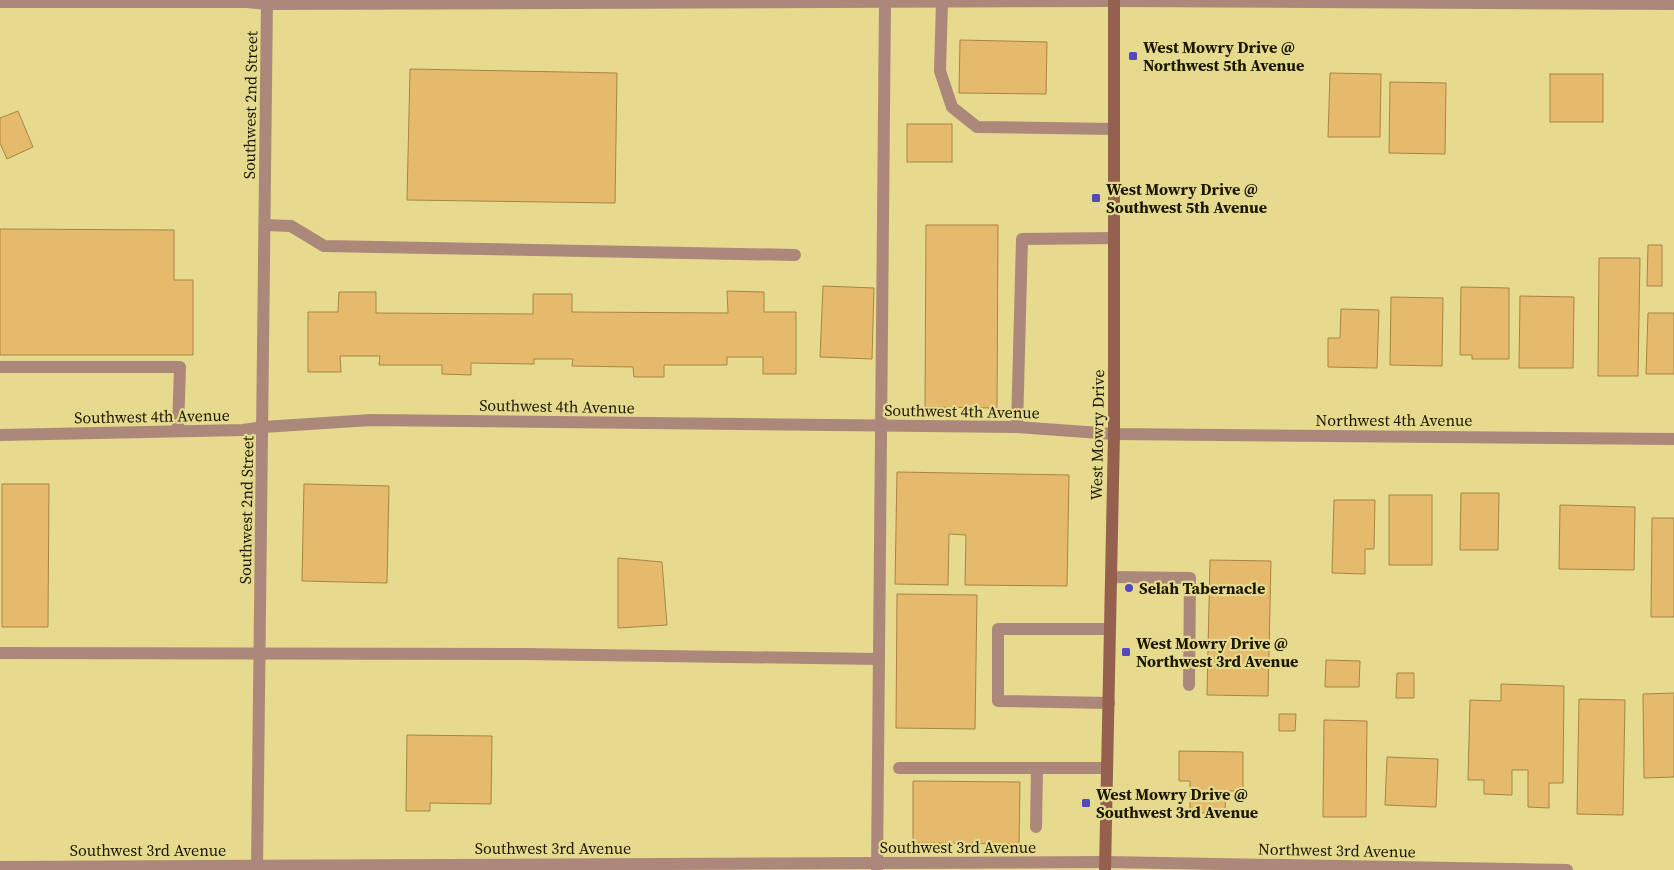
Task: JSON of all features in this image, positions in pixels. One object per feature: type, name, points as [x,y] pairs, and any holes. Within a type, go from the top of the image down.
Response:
[{"type":"street","name":"West Mowry Drive","points":[[1105,866],[1114,434],[1114,1]]},
{"type":"street","points":[[0,2],[1246,1],[1674,4]]},
{"type":"street","name":"Southwest 2nd Street","points":[[257,868],[267,2]]},
{"type":"street","points":[[877,867],[885,2]]},
{"type":"street","points":[[942,2],[940,71],[952,107],[977,127],[1114,129]]},
{"type":"street","points":[[265,224],[291,226],[324,246],[795,255]]},
{"type":"street","points":[[1017,427],[1022,240],[1114,238]]},
{"type":"street","points":[[0,367],[180,367],[178,430]]},
{"type":"street","name":"Southwest 4th Avenue","points":[[0,435],[243,430],[371,420],[1017,427],[1114,434]]},
{"type":"street","name":"Northwest 4th Avenue","points":[[1114,434],[1674,439]]},
{"type":"street","points":[[1111,577],[1190,578],[1189,685]]},
{"type":"street","points":[[1109,703],[998,702],[998,629],[1110,629]]},
{"type":"street","points":[[0,653],[525,654],[879,659]]},
{"type":"street","points":[[899,768],[1108,768]]},
{"type":"street","points":[[1036,827],[1037,768]]},
{"type":"street","name":"Southwest 3rd Avenue","points":[[0,867],[1105,866]]},
{"type":"street","name":"Northwest 3rd Avenue","points":[[1105,866],[1567,870]]},
{"type":"building","points":[[960,40],[1047,42],[1046,94],[959,93]]},
{"type":"building","points":[[410,69],[617,73],[615,203],[407,200]]},
{"type":"building","points":[[1330,73],[1381,74],[1380,137],[1328,137]]},
{"type":"building","points":[[1550,74],[1603,74],[1603,122],[1550,122]]},
{"type":"building","points":[[1390,82],[1446,83],[1445,154],[1389,153]]},
{"type":"building","points":[[18,111],[33,147],[7,159],[0,143],[0,118]]},
{"type":"building","points":[[907,124],[952,124],[952,162],[907,162]]},
{"type":"building","points":[[926,225],[998,225],[997,408],[925,407]]},
{"type":"building","points":[[0,229],[174,230],[174,280],[193,280],[193,355],[0,355]]},
{"type":"building","points":[[1648,245],[1662,245],[1662,286],[1647,286]]},
{"type":"building","points":[[1599,258],[1640,258],[1638,376],[1598,376]]},
{"type":"building","points":[[823,286],[874,288],[872,359],[820,357]]},
{"type":"building","points":[[1461,287],[1509,288],[1509,359],[1472,359],[1472,355],[1460,355]]},
{"type":"building","points":[[727,291],[764,292],[764,312],[796,312],[796,374],[763,374],[763,357],[727,357],[727,365],[664,365],[664,377],[634,377],[633,367],[572,366],[573,359],[534,359],[534,364],[471,363],[471,375],[442,374],[442,365],[379,365],[380,356],[340,356],[341,372],[308,372],[308,312],[338,312],[339,292],[376,292],[376,313],[533,314],[533,294],[572,294],[572,312],[728,313]]},
{"type":"building","points":[[1520,296],[1574,297],[1573,368],[1519,368]]},
{"type":"building","points":[[1391,297],[1443,298],[1442,366],[1390,365]]},
{"type":"building","points":[[1341,309],[1379,310],[1377,368],[1328,367],[1328,338],[1340,338]]},
{"type":"building","points":[[1648,313],[1674,313],[1674,374],[1646,374]]},
{"type":"building","points":[[897,472],[1069,475],[1067,586],[965,585],[966,535],[949,534],[948,585],[895,584]]},
{"type":"building","points":[[2,484],[49,484],[48,627],[2,627]]},
{"type":"building","points":[[304,484],[389,486],[387,583],[302,581]]},
{"type":"building","points":[[1461,493],[1499,493],[1498,550],[1460,550]]},
{"type":"building","points":[[1389,495],[1432,495],[1432,565],[1389,565]]},
{"type":"building","points":[[1334,500],[1375,500],[1374,549],[1365,549],[1365,574],[1332,573]]},
{"type":"building","points":[[1560,505],[1635,507],[1634,570],[1559,569]]},
{"type":"building","points":[[1652,518],[1674,518],[1674,617],[1651,617]]},
{"type":"building","points":[[618,558],[662,562],[667,625],[618,628]]},
{"type":"building","points":[[1210,560],[1271,561],[1268,696],[1207,695]]},
{"type":"building","points":[[897,594],[977,595],[975,729],[896,728]]},
{"type":"building","points":[[1326,660],[1360,661],[1359,687],[1325,687]]},
{"type":"building","points":[[1397,673],[1414,673],[1414,698],[1396,698]]},
{"type":"building","points":[[1501,684],[1564,686],[1563,783],[1549,783],[1549,808],[1528,807],[1528,770],[1512,770],[1512,795],[1484,794],[1484,780],[1468,780],[1470,700],[1501,701]]},
{"type":"building","points":[[1674,693],[1674,777],[1644,778],[1643,694]]},
{"type":"building","points":[[1579,699],[1625,700],[1623,815],[1577,814]]},
{"type":"building","points":[[1279,714],[1296,714],[1295,731],[1279,731]]},
{"type":"building","points":[[1324,720],[1367,721],[1366,817],[1323,817]]},
{"type":"building","points":[[407,735],[492,736],[491,804],[430,803],[430,811],[406,811]]},
{"type":"building","points":[[1179,751],[1243,752],[1243,791],[1226,791],[1225,813],[1190,813],[1190,781],[1179,781]]},
{"type":"building","points":[[1387,757],[1438,759],[1436,807],[1385,805]]},
{"type":"building","points":[[913,781],[1020,782],[1019,844],[913,843]]},
{"type":"place","name":"West Mowry Drive @ Northwest 5th Avenue","points":[[1133,56]]},
{"type":"place","name":"West Mowry Drive @ Southwest 5th Avenue","points":[[1096,198]]},
{"type":"place","name":"Selah Tabernacle","points":[[1129,588]]},
{"type":"place","name":"West Mowry Drive @ Northwest 3rd Avenue","points":[[1126,652]]},
{"type":"place","name":"West Mowry Drive @ Southwest 3rd Avenue","points":[[1086,803]]}]
